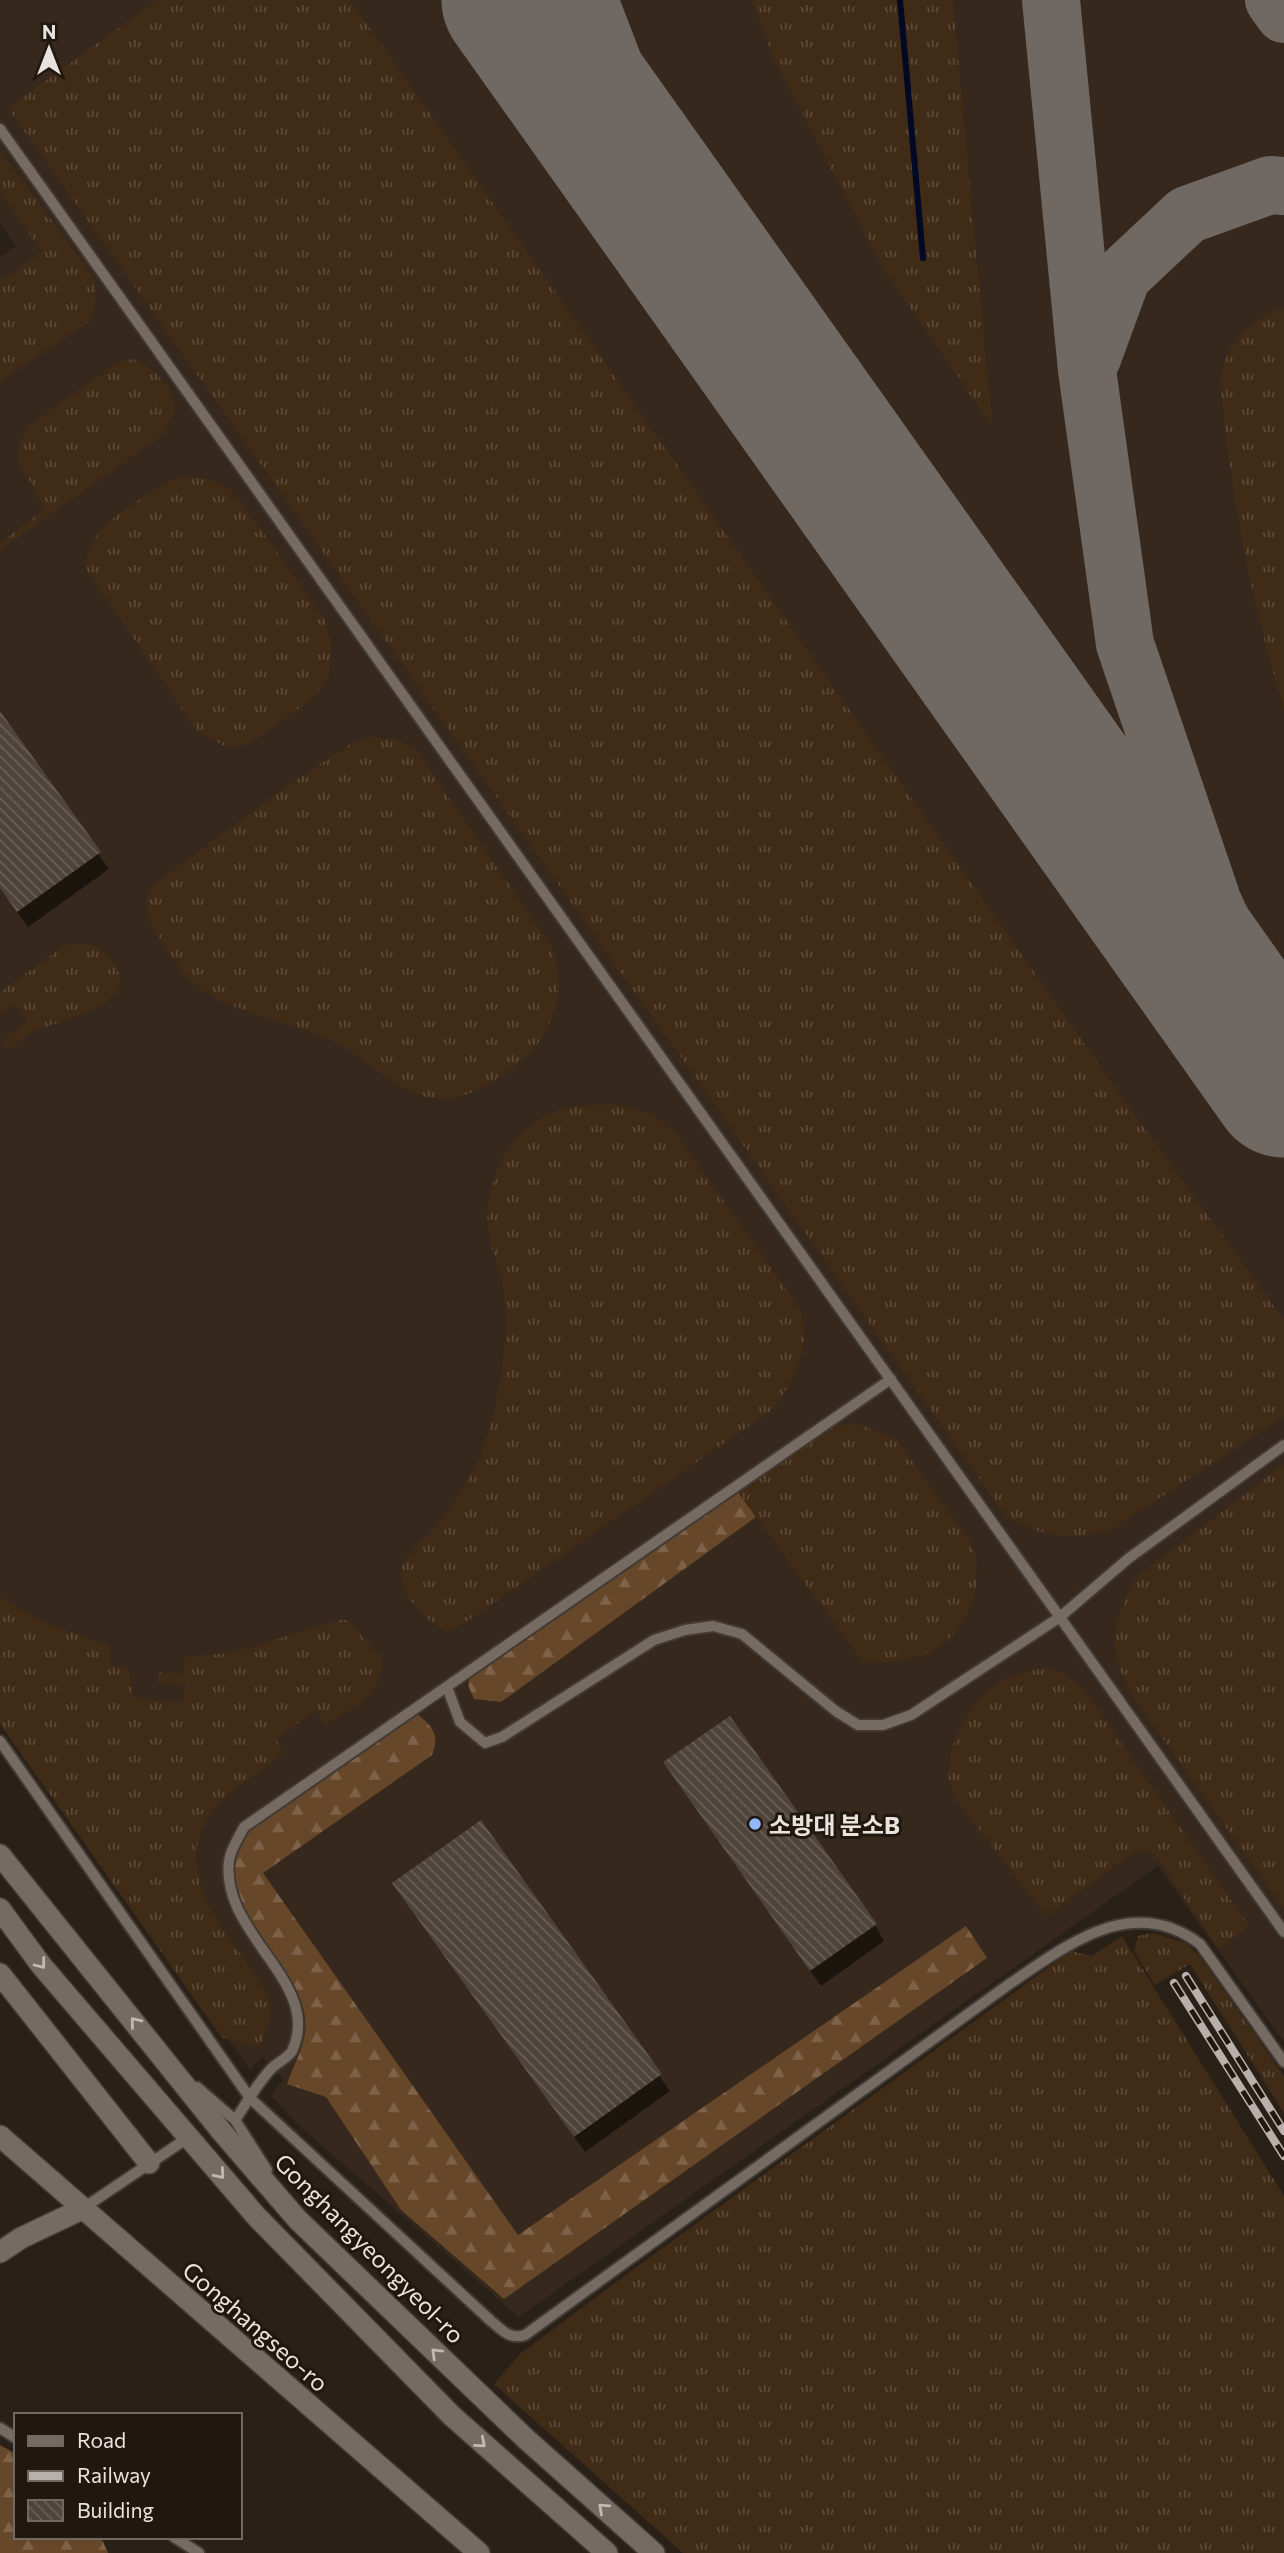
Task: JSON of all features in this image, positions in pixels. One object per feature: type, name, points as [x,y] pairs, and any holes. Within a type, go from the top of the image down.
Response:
[{"type":"street","name":"Gonghangyeongyeol-ro","points":[[0,1855],[298,2220],[526,2439],[654,2553]]},
{"type":"street","points":[[0,1909],[41,1965],[256,2216],[452,2416],[607,2553]]},
{"type":"street","points":[[0,1974],[149,2163]]},
{"type":"street","name":"Gonghangseo-ro","points":[[0,2136],[479,2553]]},
{"type":"street","points":[[0,2252],[22,2238],[82,2209]]},
{"type":"lane","points":[[0,129],[1284,1932]]},
{"type":"lane","points":[[235,2120],[272,2068],[291,2053],[298,2029],[290,1990],[234,1907],[229,1889],[229,1858],[244,1827],[891,1379]]},
{"type":"lane","points":[[447,1687],[460,1722],[485,1743],[502,1737],[654,1640],[685,1630],[713,1626],[742,1634],[837,1712],[858,1724],[883,1725],[911,1715],[1060,1617],[1129,1558],[1284,1445]]},
{"type":"lane","points":[[0,1741],[250,2098],[491,2321],[506,2334],[517,2338],[536,2328],[1008,1985],[1067,1946],[1101,1929],[1123,1923],[1143,1923],[1182,1930],[1200,1944],[1284,2062]]},
{"type":"lane","points":[[166,2061],[235,2120],[298,2220]]},
{"type":"lane","points":[[82,2209],[189,2137]]},
{"type":"lane","points":[[177,2539],[199,2553]]},
{"type":"shaded area","points":[[0,0],[1284,0],[1284,2042],[1158,1866],[519,2317],[303,2129],[271,2096],[283,2079],[262,2057],[250,2070],[0,1716],[0,257],[16,246],[0,224]]},
{"type":"green space","points":[[157,0],[350,0],[1131,1110],[1284,1320],[1284,1416],[1114,1528],[1086,1535],[1059,1536],[1032,1529],[1006,1516],[8,108]]},
{"type":"green space","points":[[752,0],[953,0],[992,426],[882,267],[773,57]]},
{"type":"green space","points":[[0,151],[94,278],[96,295],[89,322],[0,381],[0,281],[42,252],[0,192]]},
{"type":"green space","points":[[1276,310],[1284,310],[1284,710],[1261,628],[1243,546],[1229,462],[1220,378],[1227,355],[1239,336],[1254,322]]},
{"type":"green space","points":[[131,359],[155,373],[170,392],[173,403],[168,426],[159,438],[0,550],[0,543],[45,509],[19,462],[19,445],[28,426],[117,363]]},
{"type":"green space","points":[[177,478],[209,480],[237,496],[324,618],[332,645],[329,674],[322,687],[311,700],[249,744],[226,747],[197,731],[86,569],[94,540],[114,518],[165,483]]},
{"type":"green space","points":[[370,737],[394,739],[415,748],[551,946],[557,967],[559,986],[556,1005],[541,1039],[529,1054],[497,1079],[457,1097],[443,1099],[412,1092],[331,1040],[238,1008],[204,991],[190,980],[178,965],[148,918],[147,898],[154,884],[293,782],[349,745]]},
{"type":"green space","points":[[81,943],[105,952],[112,960],[120,979],[117,990],[95,1008],[36,1031],[8,1050],[1,1041],[27,1022],[16,1004],[0,1013],[0,992],[64,946]]},
{"type":"green space","points":[[613,1104],[651,1114],[675,1132],[799,1307],[804,1336],[799,1363],[787,1389],[769,1412],[469,1620],[448,1631],[414,1606],[403,1587],[401,1577],[404,1561],[439,1523],[463,1489],[476,1464],[494,1409],[503,1360],[505,1310],[503,1285],[488,1227],[490,1190],[504,1156],[528,1128],[543,1117],[566,1108]]},
{"type":"green space","points":[[858,1424],[895,1438],[972,1544],[976,1559],[976,1589],[965,1618],[945,1642],[924,1655],[907,1660],[863,1662],[730,1482],[800,1433],[828,1426]]},
{"type":"green space","points":[[1284,1464],[1284,1909],[1132,1695],[1118,1666],[1115,1646],[1117,1619],[1135,1578]]},
{"type":"green space","points":[[730,1482],[756,1517],[501,1702],[474,1699],[468,1685],[472,1670]]},
{"type":"green space","points":[[0,1596],[53,1625],[109,1645],[111,1666],[129,1667],[132,1697],[184,1703],[185,1685],[156,1682],[160,1672],[185,1674],[184,1657],[231,1653],[340,1620],[347,1620],[381,1657],[378,1682],[366,1698],[326,1725],[316,1710],[276,1739],[283,1753],[218,1804],[201,1832],[196,1853],[203,1893],[269,2000],[269,2021],[259,2046],[222,2038],[0,1724]]},
{"type":"green space","points":[[1043,1668],[1064,1673],[1083,1688],[1249,1926],[1218,1949],[1155,1854],[1138,1849],[1046,1916],[953,1796],[948,1772],[950,1757],[959,1730],[975,1705],[984,1694],[1006,1679]]},
{"type":"green space","points":[[417,1714],[427,1723],[435,1737],[432,1755],[263,1873],[518,2235],[966,1926],[987,1958],[504,2299],[401,2210],[326,2097],[287,2084],[304,2039],[303,2006],[291,1980],[239,1904],[230,1880],[231,1855],[247,1829],[404,1716]]},
{"type":"green space","points":[[1153,1933],[1186,1943],[1201,1958],[1284,2076],[1284,2113],[1190,1964],[1155,1985],[1134,1951],[1138,1936]]},
{"type":"green space","points":[[1122,1936],[1284,2196],[1284,2553],[683,2553],[494,2384],[520,2354],[1071,1951],[1092,1956]]},
{"type":"green space","points":[[0,2445],[14,2453],[14,2539],[102,2539],[108,2553],[0,2553]]},
{"type":"building","points":[[0,711],[101,852],[17,912],[0,888]]},
{"type":"building","points":[[730,1716],[877,1924],[810,1971],[663,1762]]},
{"type":"building","points":[[481,1820],[662,2074],[574,2137],[392,1883]]},
{"type":"waterway","points":[[900,0],[923,258]]},
{"type":"taxiway","points":[[589,0],[678,232]]},
{"type":"taxiway","points":[[1051,0],[1087,370],[1125,644],[1213,903],[1284,1055]]},
{"type":"taxiway","points":[[1274,0],[1284,14]]},
{"type":"taxiway","points":[[1092,358],[1122,276],[1187,215],[1270,185],[1284,186]]},
{"type":"taxiway","points":[[1013,704],[1148,845],[1210,900]]},
{"type":"runway","points":[[514,0],[1284,1085]]},
{"type":"railway","points":[[1186,1976],[1284,2131]]},
{"type":"railway","points":[[1174,1983],[1284,2156]]},
{"type":"place","name":"소방대 분소B","points":[[755,1824]]}]
